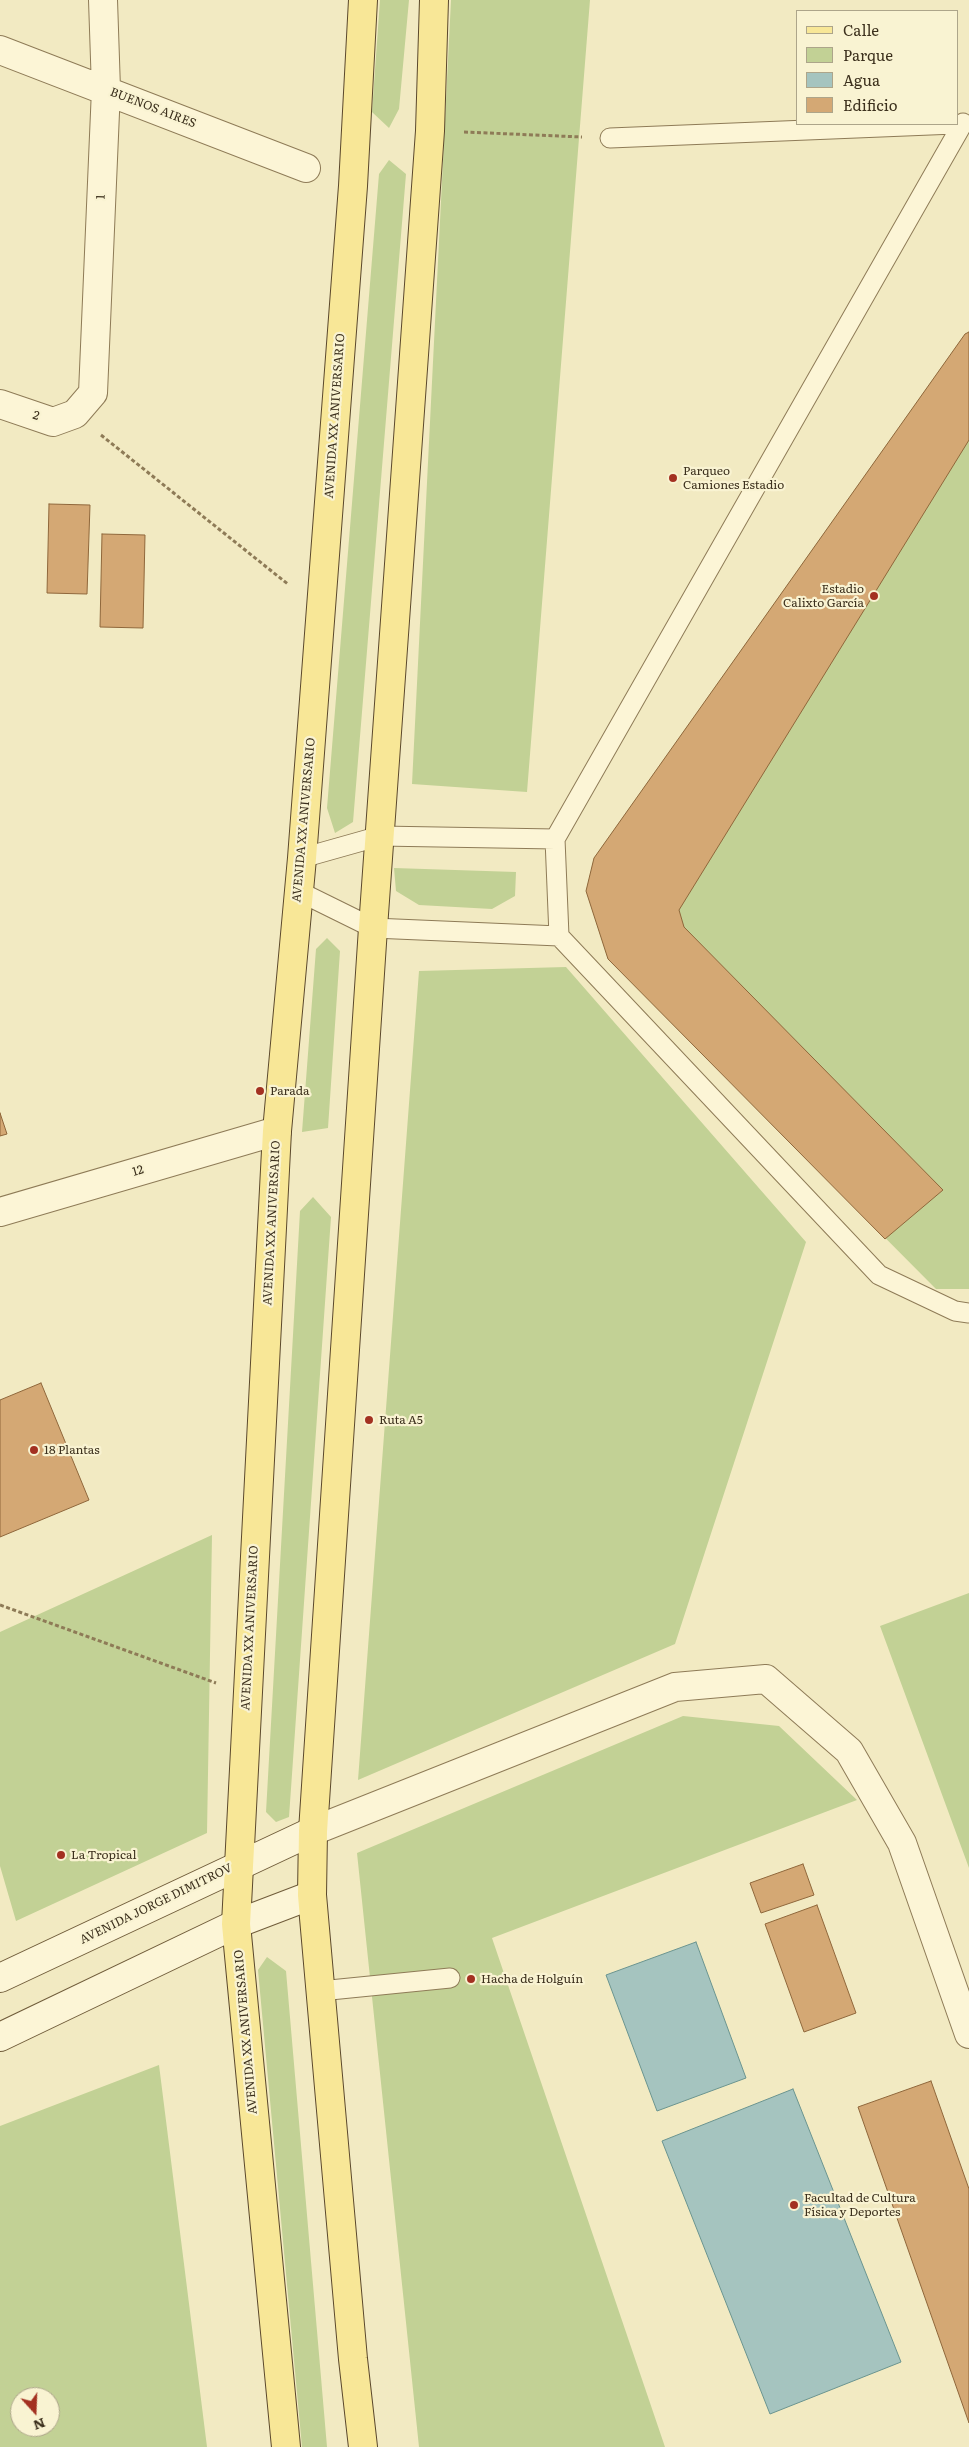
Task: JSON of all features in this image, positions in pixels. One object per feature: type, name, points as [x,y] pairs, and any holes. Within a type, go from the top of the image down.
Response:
[{"type":"main road","name":"AVENIDA XX ANIVERSARIO","points":[[286,2447],[236,1924],[277,1131],[302,858],[357,130],[363,0]]},
{"type":"main road","points":[[363,2447],[312,1895],[314,1831],[373,928],[430,131],[434,0]]},
{"type":"street","name":"1","points":[[75,414],[93,394],[106,89],[103,0]]},
{"type":"street","name":"BUENOS AIRES","points":[[0,50],[106,89],[306,168]]},
{"type":"street","name":"2","points":[[0,404],[53,422],[75,414]]},
{"type":"street","name":"12","points":[[0,1212],[277,1131]]},
{"type":"street","name":"AVENIDA JORGE DIMITROV","points":[[0,1978],[238,1864],[314,1831],[675,1687],[766,1679],[849,1751],[902,1843],[969,2034]]},
{"type":"street","points":[[0,2037],[236,1924],[312,1895]]},
{"type":"lane","points":[[961,123],[555,839],[559,936],[879,1275],[955,1311],[969,1313]]},
{"type":"lane","points":[[610,138],[914,125]]},
{"type":"lane","points":[[302,858],[380,836],[555,839]]},
{"type":"lane","points":[[298,890],[373,928],[559,936]]},
{"type":"lane","points":[[320,1991],[450,1978]]},
{"type":"path","points":[[430,131],[610,138]]},
{"type":"path","points":[[75,414],[320,610]]},
{"type":"path","points":[[0,1605],[247,1695]]},
{"type":"green space","points":[[380,0],[409,0],[399,109],[389,128],[372,112]]},
{"type":"green space","points":[[451,0],[590,0],[527,792],[412,784]]},
{"type":"green space","points":[[389,160],[406,174],[353,822],[335,833],[327,808],[379,174]]},
{"type":"green space","name":"Estadio Calixto García","points":[[969,332],[969,1289],[936,1289],[608,959],[586,891],[594,858],[965,334]]},
{"type":"green space","points":[[394,868],[516,872],[515,896],[492,909],[419,905],[396,891]]},
{"type":"green space","points":[[327,938],[340,951],[328,1128],[302,1132],[316,949]]},
{"type":"green space","points":[[566,967],[806,1242],[675,1644],[358,1780],[419,971]]},
{"type":"green space","points":[[313,1197],[331,1217],[289,1817],[276,1822],[266,1812],[300,1211]]},
{"type":"green space","points":[[212,1535],[207,1833],[16,1921],[0,1866],[0,1632]]},
{"type":"green space","points":[[969,1593],[969,1868],[880,1626]]},
{"type":"green space","points":[[683,1716],[779,1726],[857,1800],[492,1938],[665,2447],[419,2447],[357,1853]]},
{"type":"green space","points":[[267,1957],[286,1971],[327,2447],[302,2447],[258,1970]]},
{"type":"green space","points":[[159,2065],[207,2447],[0,2447],[0,2126]]},
{"type":"water","points":[[696,1942],[746,2078],[657,2111],[606,1975]]},
{"type":"water","points":[[793,2089],[901,2362],[770,2414],[662,2141]]},
{"type":"building","points":[[969,332],[969,440],[679,910],[684,927],[943,1190],[885,1239],[608,959],[586,891],[594,858],[965,334]]},
{"type":"building","points":[[49,504],[90,505],[87,594],[47,593]]},
{"type":"building","points":[[102,534],[145,535],[143,628],[100,627]]},
{"type":"building","points":[[0,1113],[7,1134],[0,1136]]},
{"type":"building","name":"18 Plantas","points":[[41,1383],[89,1500],[0,1537],[0,1400]]},
{"type":"building","points":[[803,1864],[814,1895],[761,1913],[750,1883]]},
{"type":"building","points":[[817,1905],[856,2013],[804,2032],[765,1924]]},
{"type":"building","points":[[931,2081],[969,2189],[969,2423],[858,2107]]},
{"type":"place","name":"Parqueo Camiones Estadio","points":[[673,478]]},
{"type":"place","name":"Estadio Calixto García","points":[[874,596]]},
{"type":"place","name":"Parada","points":[[260,1091]]},
{"type":"place","name":"Ruta A5","points":[[369,1420]]},
{"type":"place","name":"18 Plantas","points":[[34,1450]]},
{"type":"place","name":"La Tropical","points":[[61,1855]]},
{"type":"place","name":"Hacha de Holguín","points":[[471,1979]]},
{"type":"place","name":"Facultad de Cultura Física y Deportes","points":[[794,2205]]}]
